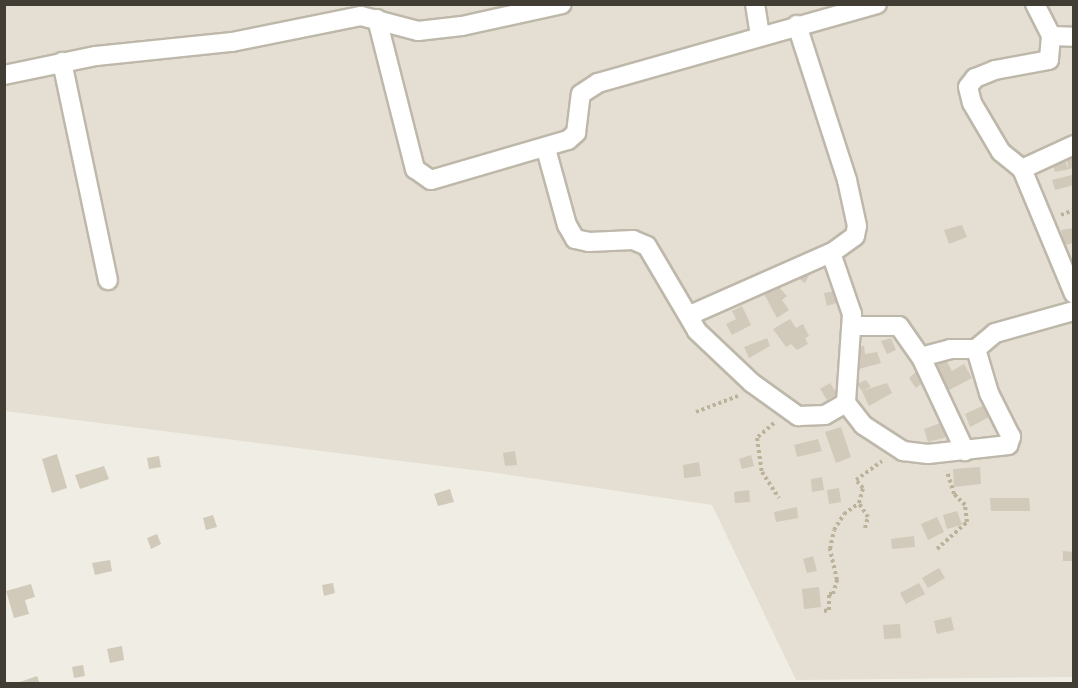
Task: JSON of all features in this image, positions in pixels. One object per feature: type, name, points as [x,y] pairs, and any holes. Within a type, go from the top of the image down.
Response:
[{"type":"street","points":[[4,75],[62,62],[128,52],[198,48],[349,17],[377,19],[400,29],[417,30],[462,26],[562,4]]},
{"type":"street","points":[[755,4],[760,35]]},
{"type":"street","points":[[377,19],[419,175],[439,180],[546,149],[573,137],[578,102],[588,87],[760,35],[877,4]]},
{"type":"street","points":[[1035,4],[1051,36],[1049,60],[995,70],[975,78],[968,87],[972,103],[1001,152],[1022,169],[1074,294]]},
{"type":"street","points":[[690,315],[831,253],[849,243],[857,226],[847,180],[797,25]]},
{"type":"street","points":[[1051,36],[1074,37]]},
{"type":"street","points":[[62,62],[108,280]]},
{"type":"street","points":[[1022,169],[1074,145]]},
{"type":"street","points":[[546,149],[570,233],[582,242],[633,240],[647,246],[690,315],[697,331],[712,348],[752,383],[789,410],[810,418],[846,403]]},
{"type":"street","points":[[831,253],[849,300],[854,326],[846,403],[862,425],[893,447],[914,453],[942,453],[1002,447],[1011,437],[990,393],[976,349]]},
{"type":"street","points":[[921,357],[950,349],[976,349],[995,333],[1074,311]]},
{"type":"street","points":[[854,326],[897,325],[921,357],[965,451]]},
{"type":"path","points":[[696,412],[751,391],[752,383]]},
{"type":"path","points":[[779,498],[762,472],[757,438],[789,410]]},
{"type":"path","points":[[824,611],[829,610],[829,594],[833,594],[837,580],[830,549],[834,530],[844,514],[859,503],[863,488],[856,480],[890,456],[893,447]]},
{"type":"path","points":[[937,549],[968,522],[965,505],[954,494],[942,453]]},
{"type":"path","points":[[859,503],[868,518],[866,528]]},
{"type":"shaded area","points":[[5,5],[1073,5],[1073,677],[796,680],[712,505],[497,473],[5,411]]},
{"type":"building","points":[[1064,158],[1068,169],[1067,159],[1074,159],[1074,168],[1055,172],[1052,161]]},
{"type":"building","points":[[1072,175],[1074,185],[1055,190],[1052,180]]},
{"type":"building","points":[[962,225],[967,237],[949,244],[944,230]]},
{"type":"building","points":[[1074,228],[1074,243],[1065,245],[1061,230]]},
{"type":"building","points":[[798,268],[810,273],[805,283],[793,274]]},
{"type":"building","points":[[776,284],[787,296],[782,300],[789,310],[777,318],[763,292]]},
{"type":"building","points":[[836,291],[839,302],[827,306],[824,293]]},
{"type":"building","points":[[742,306],[751,325],[732,335],[726,324],[736,319],[732,311]]},
{"type":"building","points":[[790,319],[796,328],[803,324],[809,336],[805,338],[808,344],[797,350],[791,344],[786,347],[773,329]]},
{"type":"building","points":[[767,338],[770,346],[749,358],[744,347]]},
{"type":"building","points":[[891,338],[896,350],[887,354],[881,341]]},
{"type":"building","points":[[864,346],[865,354],[877,352],[881,363],[859,369],[855,359],[857,347]]},
{"type":"building","points":[[945,358],[952,371],[964,364],[972,378],[949,390],[934,365]]},
{"type":"building","points":[[919,369],[926,380],[916,388],[909,378]]},
{"type":"building","points":[[866,380],[871,387],[862,391],[857,384]]},
{"type":"building","points":[[830,383],[837,394],[827,400],[820,389]]},
{"type":"building","points":[[887,383],[892,393],[869,406],[862,391]]},
{"type":"building","points":[[989,403],[993,415],[970,427],[965,414]]},
{"type":"building","points":[[946,421],[951,436],[928,442],[924,429]]},
{"type":"building","points":[[841,427],[851,457],[836,463],[825,432]]},
{"type":"building","points":[[818,439],[822,451],[797,457],[794,445]]},
{"type":"building","points":[[515,451],[517,465],[505,466],[503,453]]},
{"type":"building","points":[[57,454],[67,488],[52,493],[42,459]]},
{"type":"building","points":[[751,455],[754,466],[742,469],[739,459]]},
{"type":"building","points":[[159,456],[161,467],[149,469],[147,458]]},
{"type":"building","points":[[699,462],[701,476],[684,478],[683,465]]},
{"type":"building","points":[[104,466],[109,479],[80,489],[75,475]]},
{"type":"building","points":[[980,467],[981,484],[954,487],[953,469]]},
{"type":"building","points":[[822,477],[824,490],[812,492],[811,479]]},
{"type":"building","points":[[839,488],[841,502],[829,504],[827,490]]},
{"type":"building","points":[[450,489],[454,502],[438,506],[434,494]]},
{"type":"building","points":[[749,490],[750,502],[735,503],[734,492]]},
{"type":"building","points":[[990,498],[1029,498],[1030,511],[991,511]]},
{"type":"building","points":[[797,507],[798,518],[776,522],[774,512]]},
{"type":"building","points":[[957,511],[962,525],[947,529],[943,515]]},
{"type":"building","points":[[213,515],[217,527],[206,530],[203,518]]},
{"type":"building","points":[[937,517],[944,532],[928,540],[921,524]]},
{"type":"building","points":[[157,534],[161,544],[151,549],[147,538]]},
{"type":"building","points":[[914,536],[915,547],[892,549],[891,539]]},
{"type":"building","points":[[1063,551],[1074,552],[1074,561],[1063,561]]},
{"type":"building","points":[[813,556],[817,571],[807,573],[803,559]]},
{"type":"building","points":[[110,560],[112,571],[95,575],[92,563]]},
{"type":"building","points":[[939,568],[945,578],[928,588],[922,578]]},
{"type":"building","points":[[333,583],[335,593],[324,596],[322,585]]},
{"type":"building","points":[[919,583],[925,594],[906,604],[900,593]]},
{"type":"building","points":[[31,584],[35,597],[25,600],[29,614],[14,618],[6,591]]},
{"type":"building","points":[[819,587],[821,607],[804,609],[802,589]]},
{"type":"building","points":[[951,617],[954,630],[937,634],[934,621]]},
{"type":"building","points":[[900,624],[901,638],[884,639],[883,625]]},
{"type":"building","points":[[122,646],[124,660],[110,663],[107,649]]},
{"type":"building","points":[[83,665],[85,676],[74,678],[72,667]]},
{"type":"building","points":[[37,676],[40,684],[21,684],[20,682]]}]
